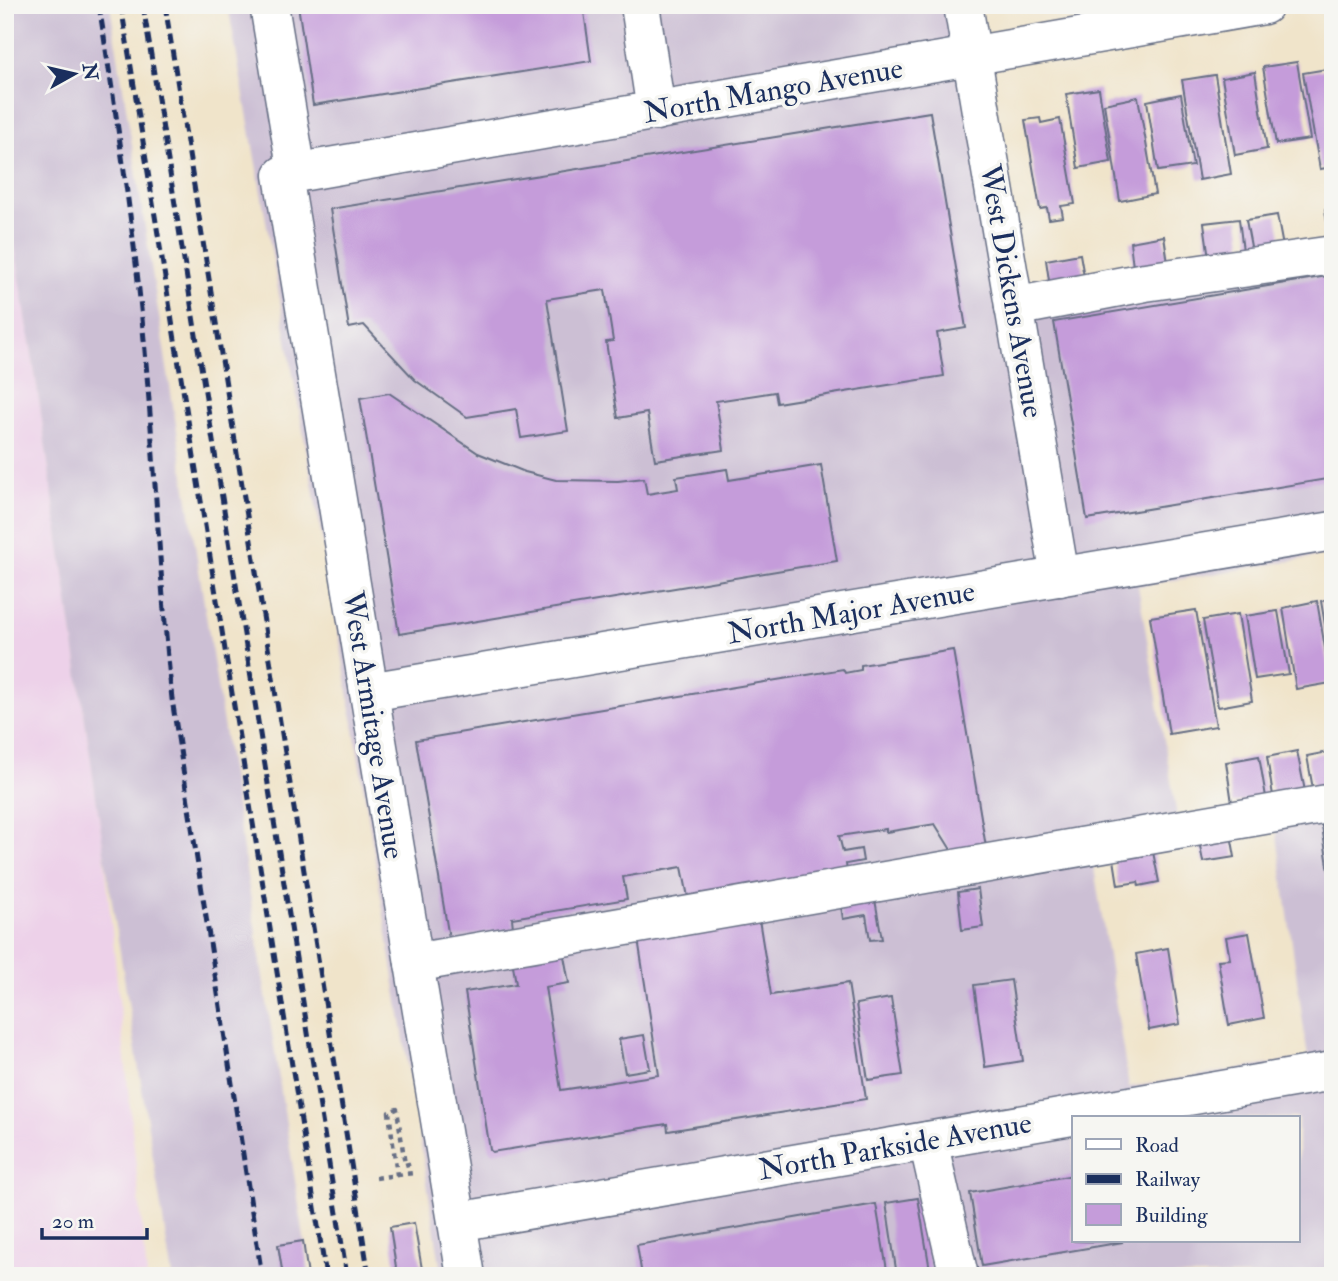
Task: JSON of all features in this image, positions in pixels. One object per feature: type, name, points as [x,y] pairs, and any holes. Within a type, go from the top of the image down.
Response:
[{"type":"street","name":"West Armitage Avenue","points":[[269,5],[290,174],[369,692],[466,1276]]},
{"type":"street","points":[[640,5],[656,111]]},
{"type":"street","name":"West Dickens Avenue","points":[[963,5],[1060,577]]},
{"type":"street","name":"North Mango Avenue","points":[[290,174],[1264,5]]},
{"type":"street","points":[[1014,307],[1145,282],[1333,255]]},
{"type":"street","name":"North Major Avenue","points":[[369,692],[1333,531]]},
{"type":"street","points":[[414,963],[1333,803]]},
{"type":"street","name":"North Parkside Avenue","points":[[1073,1116],[1333,1071]]},
{"type":"street","name":"North Parkside Avenue","points":[[457,1222],[1072,1116]]},
{"type":"street","points":[[928,1141],[959,1276]]},
{"type":"path","points":[[397,1175],[389,1112],[397,1109],[405,1165],[417,1162]]},
{"type":"path","points":[[376,1178],[418,1173]]},
{"type":"shaded area","points":[[5,5],[110,5],[310,1276],[172,1276],[104,852],[5,184]]},
{"type":"shaded area","points":[[228,5],[952,5],[1004,309],[1333,244],[1333,554],[1138,586],[1177,816],[1088,830],[1129,1087],[1308,1058],[1275,821],[1333,811],[1333,1276],[442,1276],[339,635]]},
{"type":"shaded area","points":[[5,184],[104,852],[147,1276],[5,1276]]},
{"type":"building","points":[[298,5],[583,5],[591,61],[313,105]]},
{"type":"building","points":[[1297,62],[1310,139],[1276,144],[1263,67]]},
{"type":"building","points":[[1333,68],[1333,167],[1320,169],[1303,73]]},
{"type":"building","points":[[1255,72],[1267,149],[1235,155],[1222,78]]},
{"type":"building","points":[[1215,75],[1231,174],[1199,180],[1182,80]]},
{"type":"building","points":[[1099,89],[1111,162],[1078,168],[1066,94]]},
{"type":"building","points":[[1181,94],[1193,166],[1158,171],[1147,101]]},
{"type":"building","points":[[1138,97],[1155,194],[1120,201],[1104,104]]},
{"type":"building","points":[[930,112],[966,328],[937,333],[944,376],[777,403],[775,392],[716,401],[724,450],[655,460],[647,413],[618,418],[606,342],[613,341],[605,290],[547,299],[568,431],[521,438],[516,409],[467,417],[415,380],[364,325],[349,328],[330,209]]},
{"type":"building","points":[[1040,118],[1041,123],[1060,119],[1075,204],[1061,206],[1063,217],[1049,219],[1047,208],[1040,209],[1025,120]]},
{"type":"building","points":[[1333,208],[1333,241],[1330,242],[1325,209]]},
{"type":"building","points":[[1277,215],[1284,252],[1253,257],[1246,220]]},
{"type":"building","points":[[1239,219],[1244,259],[1210,265],[1204,223]]},
{"type":"building","points":[[1164,236],[1169,270],[1134,275],[1130,242]]},
{"type":"building","points":[[1080,254],[1086,288],[1051,294],[1046,260]]},
{"type":"building","points":[[1333,275],[1333,478],[1087,519],[1054,322]]},
{"type":"building","points":[[389,393],[478,453],[525,472],[556,480],[618,481],[644,478],[647,494],[678,489],[676,477],[727,469],[729,480],[821,465],[837,561],[399,634],[360,398]]},
{"type":"building","points":[[1333,599],[1333,661],[1331,661],[1321,601]]},
{"type":"building","points":[[1317,601],[1331,683],[1296,689],[1283,608]]},
{"type":"building","points":[[1196,610],[1216,726],[1169,734],[1150,617]]},
{"type":"building","points":[[1278,611],[1289,674],[1255,679],[1245,616]]},
{"type":"building","points":[[1238,614],[1252,701],[1218,707],[1203,620]]},
{"type":"building","points":[[953,650],[986,847],[953,853],[935,824],[839,836],[843,852],[861,849],[863,861],[846,864],[847,871],[688,897],[682,867],[623,877],[627,899],[512,918],[513,928],[449,938],[416,740],[843,669],[845,673],[861,670],[861,665]]},
{"type":"building","points":[[1297,751],[1305,791],[1273,796],[1267,757]]},
{"type":"building","points":[[1333,751],[1333,785],[1313,789],[1307,756]]},
{"type":"building","points":[[1259,756],[1266,797],[1232,803],[1226,762]]},
{"type":"building","points":[[1333,818],[1333,885],[1331,885],[1321,820]]},
{"type":"building","points":[[1231,835],[1235,857],[1203,862],[1199,841]]},
{"type":"building","points":[[1152,847],[1159,882],[1139,886],[1138,882],[1118,885],[1113,853]]},
{"type":"building","points":[[978,889],[983,927],[962,930],[958,892]]},
{"type":"building","points":[[874,894],[882,939],[870,940],[866,915],[843,919],[840,900]]},
{"type":"building","points":[[758,913],[771,995],[848,983],[866,1099],[668,1131],[667,1124],[492,1152],[490,1150],[465,992],[516,984],[511,953],[562,945],[569,983],[545,987],[561,1090],[659,1075],[637,932]]},
{"type":"building","points":[[1249,933],[1264,1018],[1229,1025],[1218,960],[1230,959],[1226,937]]},
{"type":"building","points":[[1168,948],[1180,1024],[1149,1030],[1136,954]]},
{"type":"building","points":[[1011,980],[1023,1061],[985,1067],[974,985]]},
{"type":"building","points":[[891,998],[903,1075],[868,1080],[856,1004]]},
{"type":"building","points":[[644,1035],[650,1069],[625,1073],[619,1039]]},
{"type":"building","points":[[1072,1175],[1072,1242],[1123,1242],[982,1266],[970,1193]]},
{"type":"building","points":[[918,1198],[931,1276],[897,1276],[886,1203]]},
{"type":"building","points":[[876,1204],[888,1276],[642,1276],[637,1245]]},
{"type":"building","points":[[414,1223],[422,1269],[397,1274],[390,1227]]},
{"type":"building","points":[[303,1241],[308,1276],[283,1276],[278,1245]]},
{"type":"railway","points":[[99,5],[141,308],[172,699],[262,1276]]},
{"type":"railway","points":[[121,5],[326,1276]]},
{"type":"railway","points":[[143,5],[347,1276]]},
{"type":"railway","points":[[165,5],[369,1276]]}]
